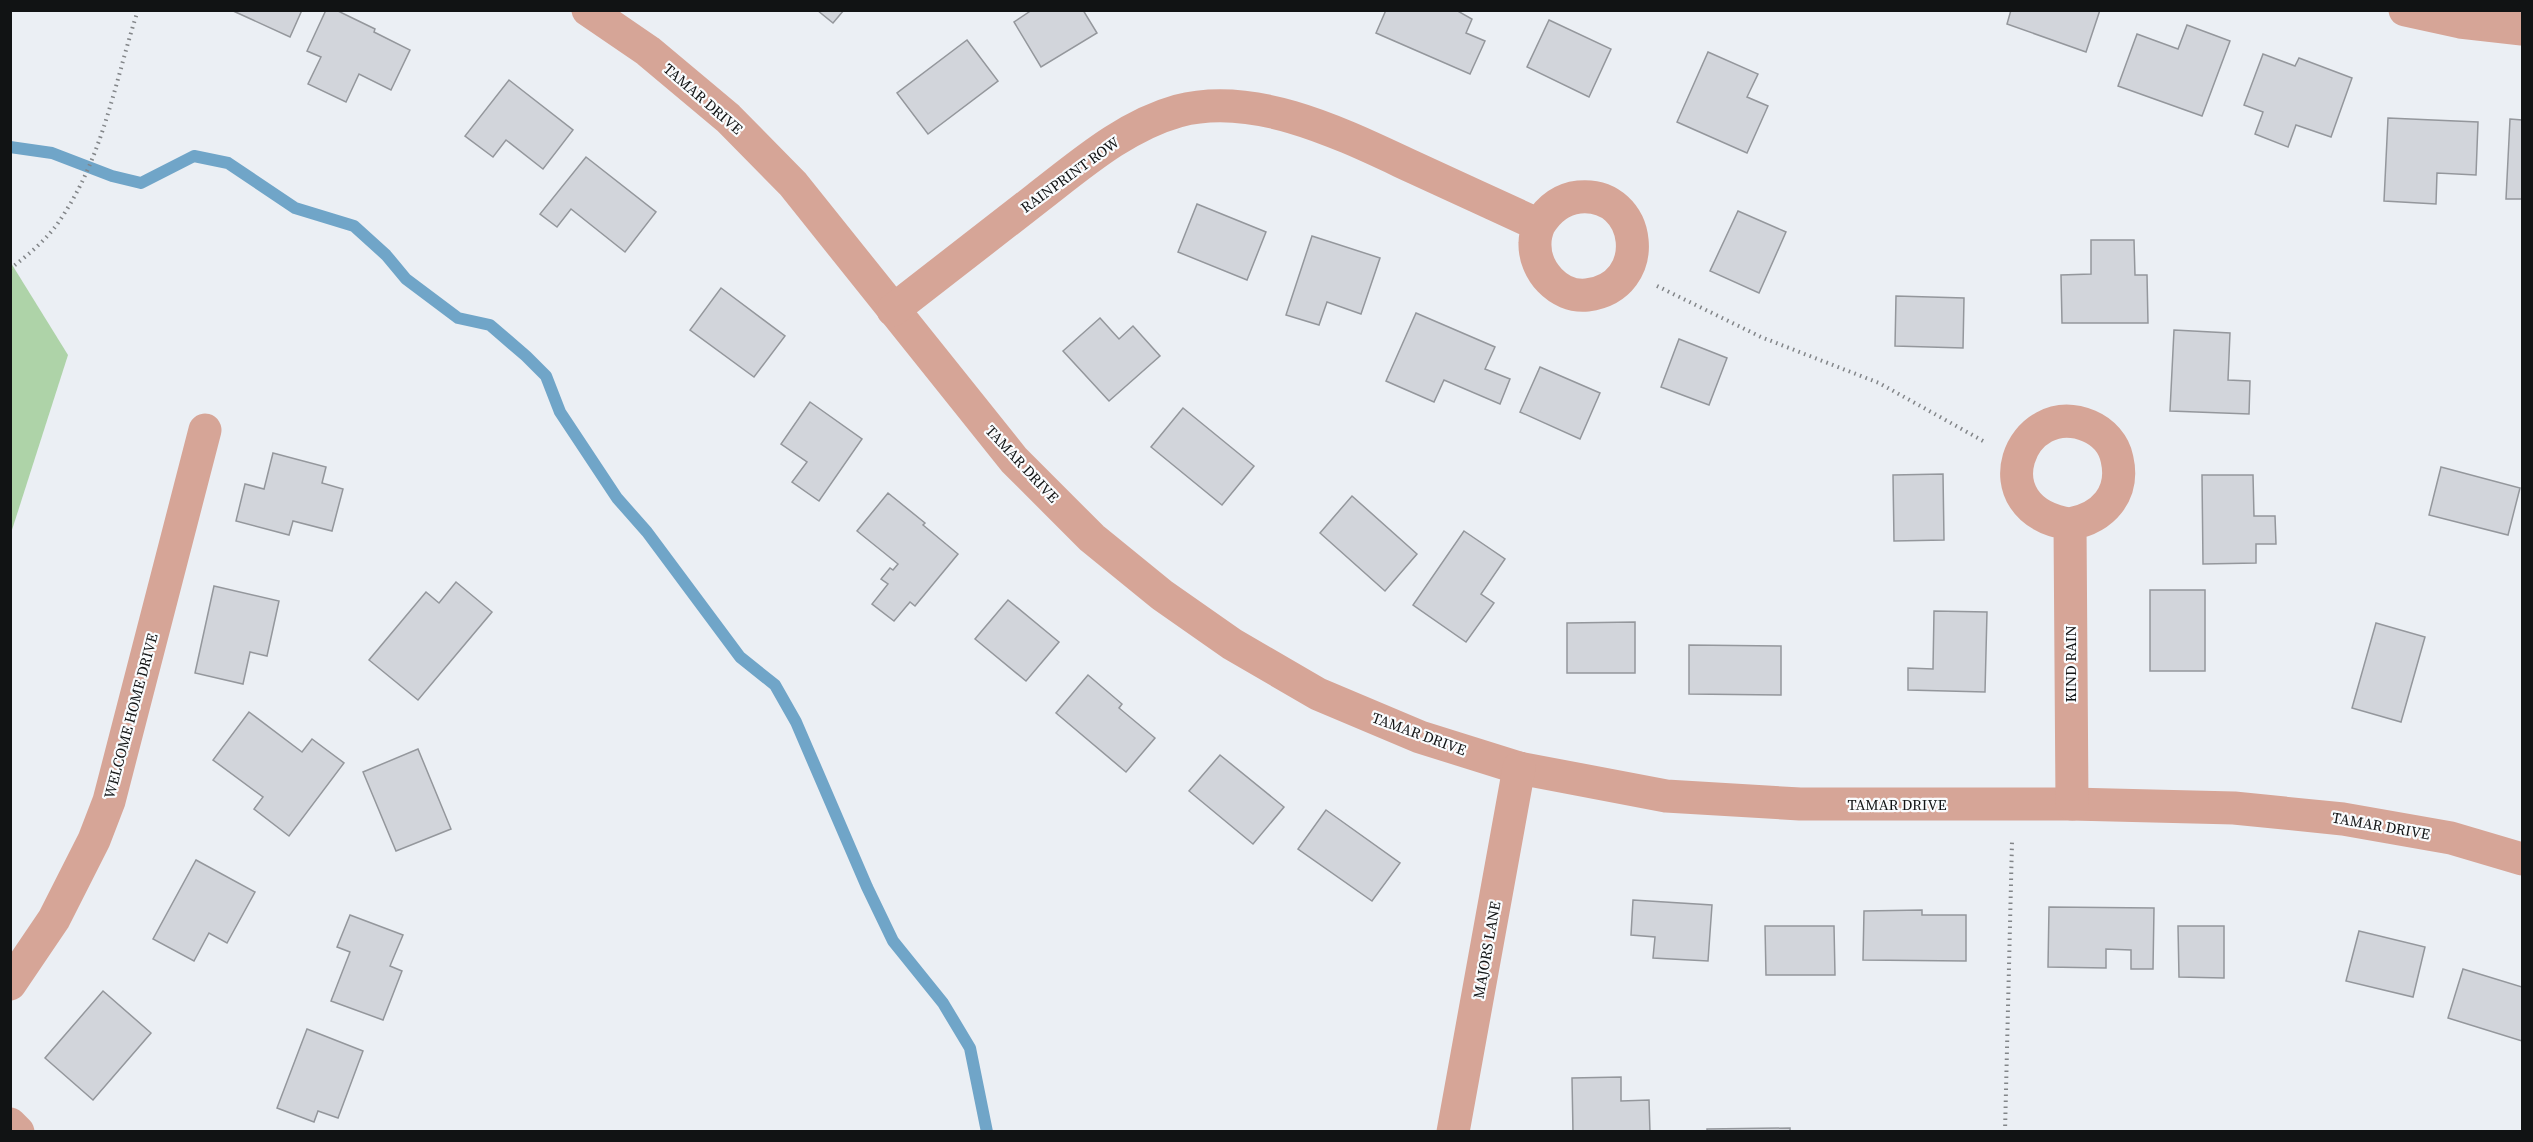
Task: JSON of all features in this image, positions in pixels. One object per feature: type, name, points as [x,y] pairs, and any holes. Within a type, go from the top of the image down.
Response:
[{"type":"street","name":"TAMAR DRIVE","points":[[588,10],[648,51],[728,118],[793,184],[1014,460],[1092,538],[1162,595],[1232,644],[1318,694],[1420,737],[1519,768],[1666,796],[1800,804],[2072,804],[2234,807],[2343,819],[2451,838],[2523,859]]},
{"type":"street","points":[[2405,10],[2460,22],[2523,29]]},
{"type":"street","name":"RAINPRINT ROW","points":[[893,310],[1100,150],[1141,125],[1179,111],[1217,107],[1254,109],[1294,117],[1332,130],[1539,225]]},
{"type":"street","points":[[1588,196],[1598,198],[1613,206],[1625,218],[1631,232],[1633,249],[1629,266],[1611,287],[1595,294],[1581,295],[1564,291],[1544,274],[1536,259],[1534,242],[1539,225],[1555,206],[1571,198],[1588,196]]},
{"type":"street","points":[[2060,421],[2080,422],[2096,429],[2116,451],[2120,472],[2118,487],[2111,501],[2100,513],[2085,521],[2070,524],[2050,521],[2036,513],[2026,503],[2016,474],[2019,456],[2027,441],[2041,429],[2060,421]]},
{"type":"street","name":"WELCOME HOME DRIVE","points":[[10,984],[54,919],[94,840],[109,801],[205,430]]},
{"type":"street","name":"KIND RAIN","points":[[2070,524],[2072,804]]},
{"type":"street","name":"MAJORS LANE","points":[[1453,1131],[1519,768]]},
{"type":"street","points":[[10,1125],[18,1131]]},
{"type":"path","points":[[10,269],[33,251],[61,219],[82,182],[104,131],[138,10]]},
{"type":"path","points":[[1629,266],[1668,292],[1761,337],[1879,383],[1996,448],[2019,456]]},
{"type":"path","points":[[2005,1131],[2013,805]]},
{"type":"green space","points":[[11,263],[68,355],[11,533]]},
{"type":"building","points":[[231,10],[302,10],[290,37]]},
{"type":"building","points":[[326,10],[336,10],[375,29],[374,32],[410,50],[391,90],[359,74],[346,102],[308,84],[321,57],[307,51]]},
{"type":"building","points":[[817,10],[844,10],[833,23]]},
{"type":"building","points":[[1032,10],[1083,10],[1097,33],[1041,67],[1014,22]]},
{"type":"building","points":[[1386,10],[1456,10],[1472,19],[1466,33],[1485,41],[1470,74],[1376,33]]},
{"type":"building","points":[[2011,10],[2100,10],[2086,52],[2007,24]]},
{"type":"building","points":[[1549,20],[1611,49],[1589,97],[1527,67]]},
{"type":"building","points":[[2187,25],[2230,41],[2202,116],[2118,86],[2137,34],[2178,49]]},
{"type":"building","points":[[967,40],[998,81],[928,134],[897,93]]},
{"type":"building","points":[[1708,52],[1758,74],[1747,97],[1768,106],[1747,153],[1677,122]]},
{"type":"building","points":[[2263,54],[2295,66],[2299,58],[2352,78],[2331,137],[2296,125],[2288,147],[2255,134],[2263,112],[2244,105]]},
{"type":"building","points":[[509,80],[573,130],[543,169],[506,140],[493,157],[465,136]]},
{"type":"building","points":[[2388,118],[2478,122],[2476,175],[2437,173],[2436,204],[2384,201]]},
{"type":"building","points":[[2510,119],[2522,120],[2522,199],[2506,199]]},
{"type":"building","points":[[586,157],[656,212],[625,252],[571,209],[557,227],[540,214]]},
{"type":"building","points":[[1197,204],[1266,232],[1247,280],[1178,252]]},
{"type":"building","points":[[1738,211],[1786,232],[1759,293],[1710,271]]},
{"type":"building","points":[[1312,236],[1380,258],[1361,314],[1327,302],[1319,325],[1286,315]]},
{"type":"building","points":[[2091,240],[2134,240],[2135,275],[2147,275],[2148,323],[2062,323],[2061,275],[2091,274]]},
{"type":"building","points":[[721,288],[785,336],[754,377],[690,330]]},
{"type":"building","points":[[1896,296],[1964,298],[1963,348],[1895,346]]},
{"type":"building","points":[[1416,313],[1495,347],[1485,369],[1510,379],[1500,404],[1444,380],[1434,402],[1386,381]]},
{"type":"building","points":[[1100,318],[1119,339],[1133,326],[1160,356],[1109,401],[1063,351]]},
{"type":"building","points":[[2174,330],[2230,333],[2228,380],[2250,381],[2249,414],[2170,411]]},
{"type":"building","points":[[1679,339],[1727,358],[1709,405],[1661,387]]},
{"type":"building","points":[[1540,367],[1600,393],[1580,439],[1520,412]]},
{"type":"building","points":[[810,402],[862,439],[819,501],[792,482],[807,462],[781,444]]},
{"type":"building","points":[[1183,408],[1254,466],[1222,505],[1151,447]]},
{"type":"building","points":[[273,453],[326,467],[322,483],[343,489],[332,531],[293,521],[289,535],[236,521],[245,484],[264,489]]},
{"type":"building","points":[[2441,467],[2520,488],[2508,535],[2429,515]]},
{"type":"building","points":[[1943,474],[1944,540],[1894,541],[1893,475]]},
{"type":"building","points":[[2202,475],[2253,475],[2254,516],[2275,516],[2276,544],[2256,544],[2256,563],[2203,564]]},
{"type":"building","points":[[888,493],[958,554],[915,606],[910,602],[894,621],[872,604],[888,584],[881,579],[890,568],[893,570],[898,564],[857,531]]},
{"type":"building","points":[[1352,496],[1417,554],[1385,591],[1320,533]]},
{"type":"building","points":[[1464,531],[1505,559],[1481,594],[1494,603],[1466,642],[1413,605]]},
{"type":"building","points":[[456,582],[492,612],[418,700],[369,660],[426,592],[439,603]]},
{"type":"building","points":[[214,586],[279,601],[267,656],[250,652],[243,684],[195,673]]},
{"type":"building","points":[[2150,590],[2205,590],[2205,671],[2150,671]]},
{"type":"building","points":[[1008,600],[1059,642],[1026,681],[975,639]]},
{"type":"building","points":[[1934,611],[1987,612],[1985,692],[1908,690],[1908,668],[1933,669]]},
{"type":"building","points":[[1635,622],[1635,673],[1567,673],[1567,623]]},
{"type":"building","points":[[2376,623],[2425,637],[2401,722],[2352,708]]},
{"type":"building","points":[[1689,645],[1781,646],[1781,695],[1689,694]]},
{"type":"building","points":[[1088,675],[1122,704],[1119,708],[1155,738],[1126,772],[1056,713]]},
{"type":"building","points":[[249,712],[302,752],[312,739],[344,763],[289,836],[254,809],[263,797],[213,760]]},
{"type":"building","points":[[418,749],[451,829],[396,851],[363,772]]},
{"type":"building","points":[[1220,755],[1284,807],[1253,844],[1189,791]]},
{"type":"building","points":[[1326,810],[1400,863],[1372,901],[1298,849]]},
{"type":"building","points":[[196,860],[255,892],[227,943],[209,933],[194,961],[153,939]]},
{"type":"building","points":[[1633,900],[1712,905],[1708,961],[1653,958],[1655,937],[1631,935]]},
{"type":"building","points":[[2049,907],[2154,908],[2153,969],[2131,969],[2131,950],[2106,949],[2106,968],[2048,967]]},
{"type":"building","points":[[1922,910],[1922,915],[1966,915],[1966,961],[1863,960],[1864,911]]},
{"type":"building","points":[[350,915],[403,935],[390,966],[402,971],[383,1020],[331,1001],[350,952],[337,947]]},
{"type":"building","points":[[1765,926],[1834,926],[1835,975],[1766,975]]},
{"type":"building","points":[[2178,926],[2224,926],[2224,978],[2179,977]]},
{"type":"building","points":[[2359,931],[2425,947],[2413,997],[2346,981]]},
{"type":"building","points":[[2463,969],[2522,987],[2522,1041],[2448,1018]]},
{"type":"building","points":[[103,991],[151,1033],[93,1100],[45,1058]]},
{"type":"building","points":[[307,1029],[363,1051],[338,1118],[318,1111],[314,1122],[277,1108]]},
{"type":"building","points":[[1621,1077],[1621,1101],[1649,1100],[1650,1132],[1573,1132],[1572,1078]]},
{"type":"building","points":[[1790,1128],[1790,1132],[1707,1132],[1707,1129]]},
{"type":"waterway","points":[[10,147],[52,153],[112,176],[141,183],[194,156],[228,163],[295,208],[354,226],[386,255],[406,279],[458,318],[490,325],[546,376],[560,412],[617,498],[647,532],[740,657],[775,685],[796,722],[867,887],[893,941],[943,1003],[970,1048],[987,1132]]}]
